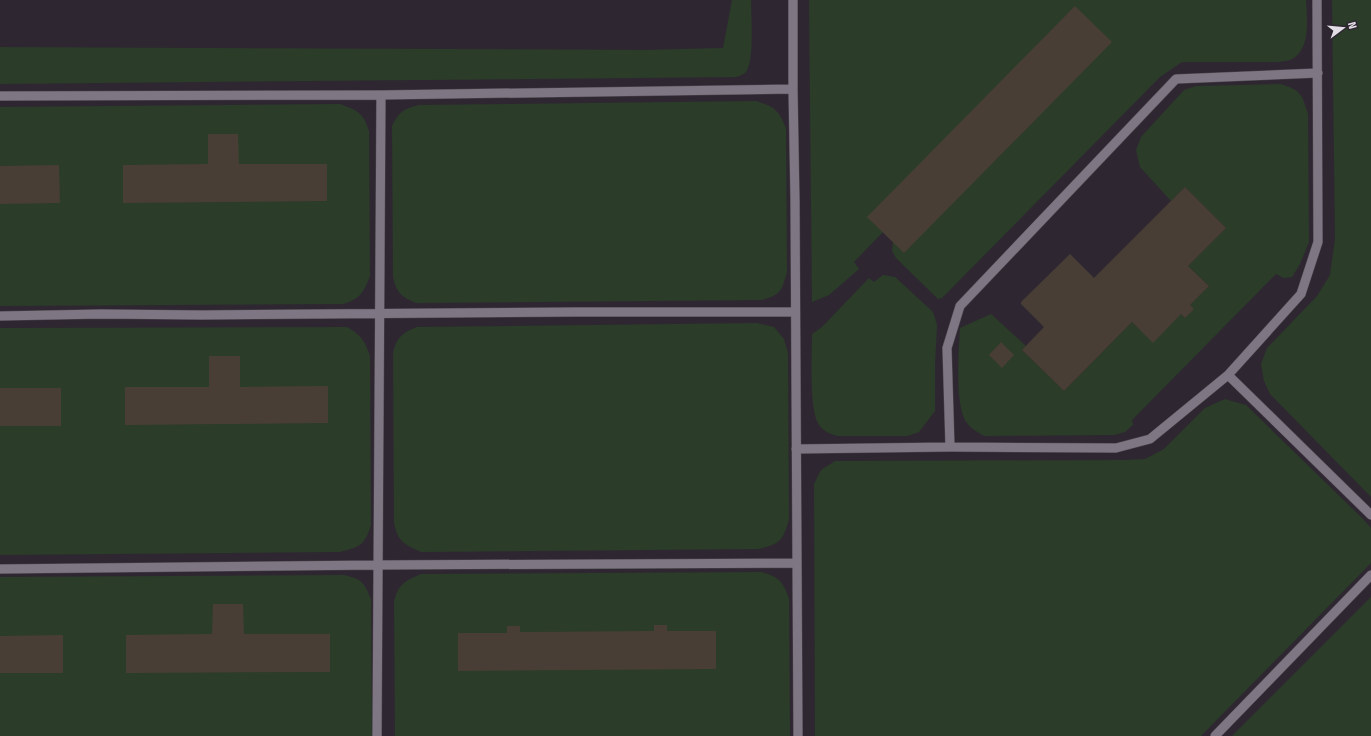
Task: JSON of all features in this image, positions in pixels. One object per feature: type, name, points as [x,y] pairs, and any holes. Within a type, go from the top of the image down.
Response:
[{"type":"lane","points":[[793,0],[798,736]]},
{"type":"lane","points":[[796,449],[950,447],[1116,448],[1150,439],[1228,375],[1301,294],[1318,242],[1317,0]]},
{"type":"lane","points":[[950,447],[947,348],[960,306],[1176,79],[1318,73]]},
{"type":"lane","points":[[0,96],[381,95],[793,89]]},
{"type":"lane","points":[[377,736],[381,95]]},
{"type":"lane","points":[[0,316],[101,314],[202,315],[796,312]]},
{"type":"lane","points":[[1228,375],[1371,515]]},
{"type":"lane","points":[[0,569],[796,563]]},
{"type":"lane","points":[[1215,736],[1371,575]]},
{"type":"green space","points":[[732,0],[751,0],[752,38],[750,60],[745,73],[736,77],[0,84],[0,47],[646,50],[723,48]]},
{"type":"green space","points":[[809,0],[1306,0],[1307,24],[1305,41],[1302,48],[1291,60],[1279,62],[1182,62],[1160,77],[942,298],[938,299],[896,258],[892,251],[893,242],[883,232],[854,262],[859,269],[829,295],[812,302]]},
{"type":"green space","points":[[1332,0],[1371,0],[1371,497],[1270,394],[1264,381],[1261,364],[1267,348],[1317,296],[1330,275],[1335,239]]},
{"type":"green space","points":[[1280,84],[1292,88],[1300,94],[1308,114],[1309,242],[1300,264],[1292,277],[1284,278],[1276,274],[1132,420],[1133,425],[1125,432],[1114,435],[984,436],[970,427],[963,415],[960,404],[958,363],[960,328],[991,314],[1026,346],[1022,350],[1064,391],[1132,322],[1153,342],[1181,314],[1185,318],[1193,309],[1190,305],[1209,286],[1188,266],[1226,228],[1185,187],[1171,201],[1140,167],[1136,150],[1141,137],[1184,90],[1196,86]]},
{"type":"green space","points":[[756,101],[772,107],[781,117],[786,128],[787,272],[784,283],[777,294],[762,300],[416,303],[400,294],[398,291],[393,277],[392,126],[399,114],[405,110],[419,105]]},
{"type":"green space","points":[[340,104],[359,113],[369,131],[370,276],[361,294],[354,300],[343,304],[0,306],[0,107]]},
{"type":"green space","points":[[883,275],[895,277],[933,312],[937,325],[935,411],[919,432],[907,436],[838,436],[826,432],[818,423],[815,415],[812,393],[812,334],[822,327],[869,278],[874,282]]},
{"type":"green space","points":[[757,323],[774,327],[784,339],[788,353],[789,519],[785,532],[776,543],[758,549],[421,552],[403,542],[400,538],[394,523],[393,353],[398,339],[407,331],[417,327]]},
{"type":"green space","points":[[347,327],[362,339],[370,356],[371,525],[364,541],[357,547],[340,552],[0,555],[0,328]]},
{"type":"green space","points":[[1225,399],[1246,405],[1363,519],[1371,528],[1371,563],[1201,736],[815,736],[814,484],[821,470],[835,461],[1145,459],[1164,449],[1205,408]]},
{"type":"green space","points":[[761,572],[780,581],[785,588],[789,599],[790,736],[395,736],[394,602],[400,587],[406,581],[415,576],[421,574]]},
{"type":"green space","points":[[344,575],[362,582],[371,599],[372,736],[0,736],[0,577]]},
{"type":"green space","points":[[1371,597],[1371,736],[1232,736]]},
{"type":"building","points":[[1075,6],[1112,42],[904,253],[867,217]]},
{"type":"building","points":[[208,134],[238,134],[239,164],[327,164],[327,201],[123,203],[123,165],[208,164]]},
{"type":"building","points":[[59,165],[60,203],[0,204],[0,166]]},
{"type":"building","points":[[1185,187],[1226,228],[1188,266],[1209,286],[1190,305],[1194,309],[1185,318],[1181,314],[1153,343],[1132,322],[1064,391],[1022,350],[1044,327],[1021,304],[1021,302],[1070,254],[1094,278]]},
{"type":"building","points":[[1001,342],[1014,355],[1002,368],[989,355]]},
{"type":"building","points":[[209,356],[240,356],[240,387],[328,386],[328,423],[125,425],[125,387],[209,387]]},
{"type":"building","points":[[0,388],[61,388],[61,426],[0,426]]},
{"type":"building","points":[[213,604],[243,604],[244,634],[330,634],[330,672],[126,673],[126,635],[212,634]]},
{"type":"building","points":[[654,625],[667,625],[667,631],[716,631],[716,669],[458,671],[458,633],[507,633],[507,626],[520,626],[520,632],[654,631]]},
{"type":"building","points":[[63,635],[63,673],[0,673],[0,636]]}]
